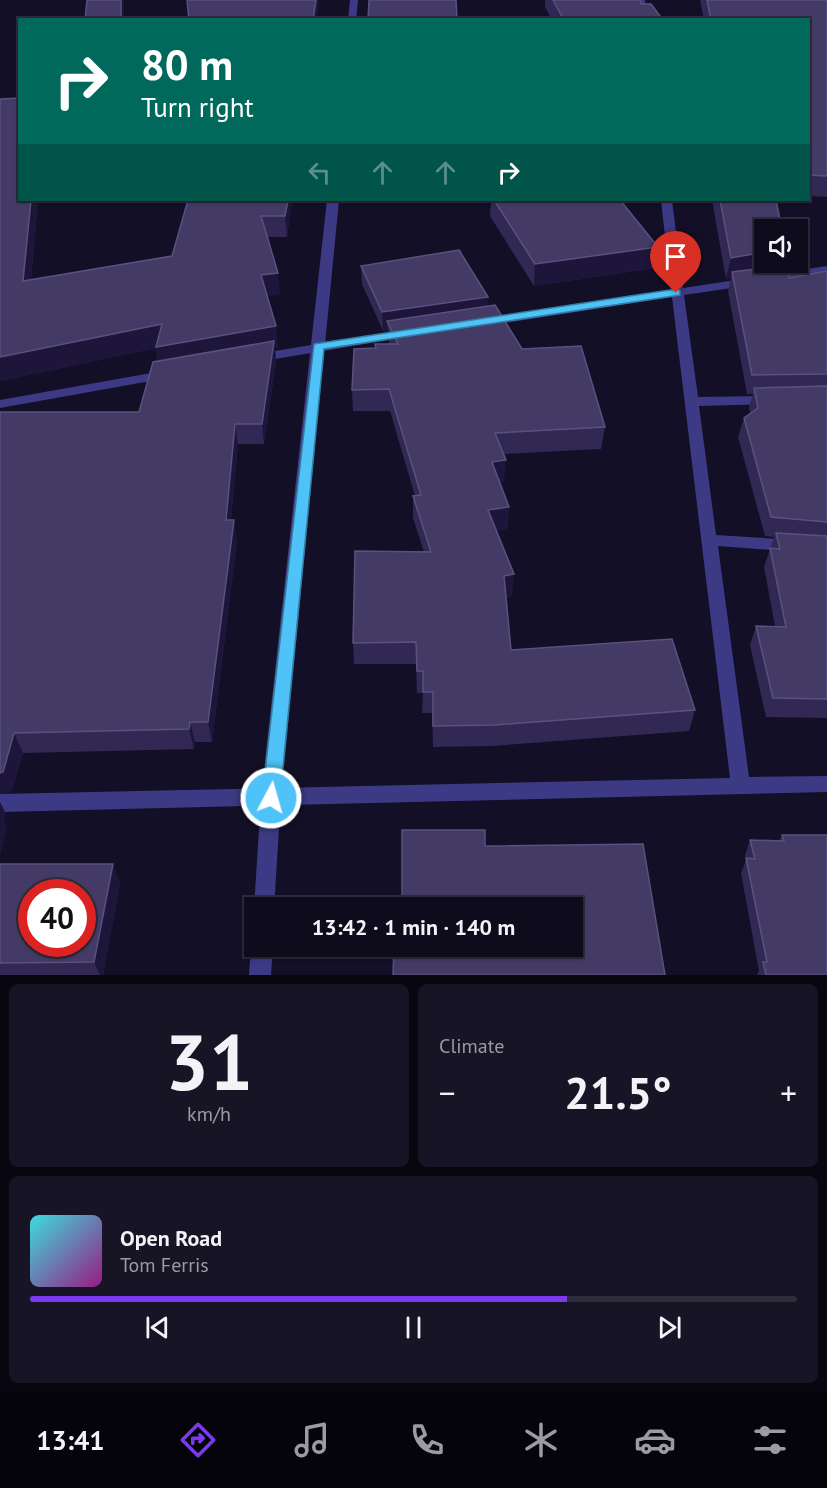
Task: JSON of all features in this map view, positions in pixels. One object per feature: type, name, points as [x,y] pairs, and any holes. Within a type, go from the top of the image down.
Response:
[{"type":"street","points":[[352,18],[354,0]]},
{"type":"street","points":[[641,0],[644,18]]},
{"type":"street","points":[[265,897],[271,798],[333,201]]},
{"type":"street","points":[[666,201],[740,785]]},
{"type":"street","points":[[469,324],[827,270]]},
{"type":"street","points":[[248,360],[422,331]]},
{"type":"street","points":[[0,404],[177,372]]},
{"type":"street","points":[[693,402],[782,400]]},
{"type":"street","points":[[710,540],[827,548]]},
{"type":"street","points":[[0,803],[827,784]]},
{"type":"street","points":[[260,975],[261,957]]},
{"type":"building","points":[[87,0],[121,0],[121,18],[85,18]]},
{"type":"building","points":[[187,0],[316,0],[313,18],[189,18]]},
{"type":"building","points":[[369,0],[456,0],[457,18],[368,18]]},
{"type":"building","points":[[553,0],[640,0],[641,4],[651,4],[662,18],[563,18]]},
{"type":"building","points":[[707,0],[827,0],[827,176],[810,175],[810,18],[711,18]]},
{"type":"building","points":[[18,98],[18,201],[31,201],[23,281],[172,256],[188,201],[288,201],[285,216],[261,216],[278,273],[261,275],[276,326],[156,347],[162,324],[0,357],[0,99]]},
{"type":"building","points":[[495,201],[621,201],[658,247],[535,264]]},
{"type":"building","points":[[720,201],[776,201],[780,219],[754,219],[754,254],[731,258]]},
{"type":"building","points":[[459,250],[488,297],[382,312],[361,266]]},
{"type":"building","points":[[754,269],[754,273],[788,273],[789,278],[827,271],[827,374],[752,375],[732,272]]},
{"type":"building","points":[[495,305],[522,349],[581,346],[605,427],[495,433],[506,460],[492,462],[509,507],[488,510],[514,574],[504,576],[511,650],[672,639],[695,710],[494,725],[433,726],[433,692],[423,692],[423,671],[417,671],[416,642],[353,643],[355,551],[431,552],[413,496],[421,495],[389,389],[352,390],[354,349],[376,348],[375,344],[398,344],[387,321]]},
{"type":"building","points":[[274,341],[262,424],[235,424],[226,520],[234,520],[208,722],[190,722],[189,729],[14,733],[3,772],[0,773],[0,412],[139,412],[153,362]]},
{"type":"building","points":[[827,386],[827,522],[771,517],[744,418],[758,408],[754,388]]},
{"type":"building","points":[[776,533],[827,536],[827,699],[773,698],[756,626],[786,627],[770,548],[780,549]]},
{"type":"building","points":[[402,830],[485,830],[485,846],[643,844],[665,975],[393,975],[394,957],[583,957],[583,897],[402,897]]},
{"type":"building","points":[[782,835],[827,835],[827,975],[766,975],[763,962],[767,962],[746,858],[755,859],[750,840],[784,841]]},
{"type":"building","points":[[0,864],[113,864],[96,952],[96,879],[18,879],[18,957],[95,957],[94,962],[0,963]]},
{"type":"route","points":[[271,798],[318,347],[676,293]]}]
